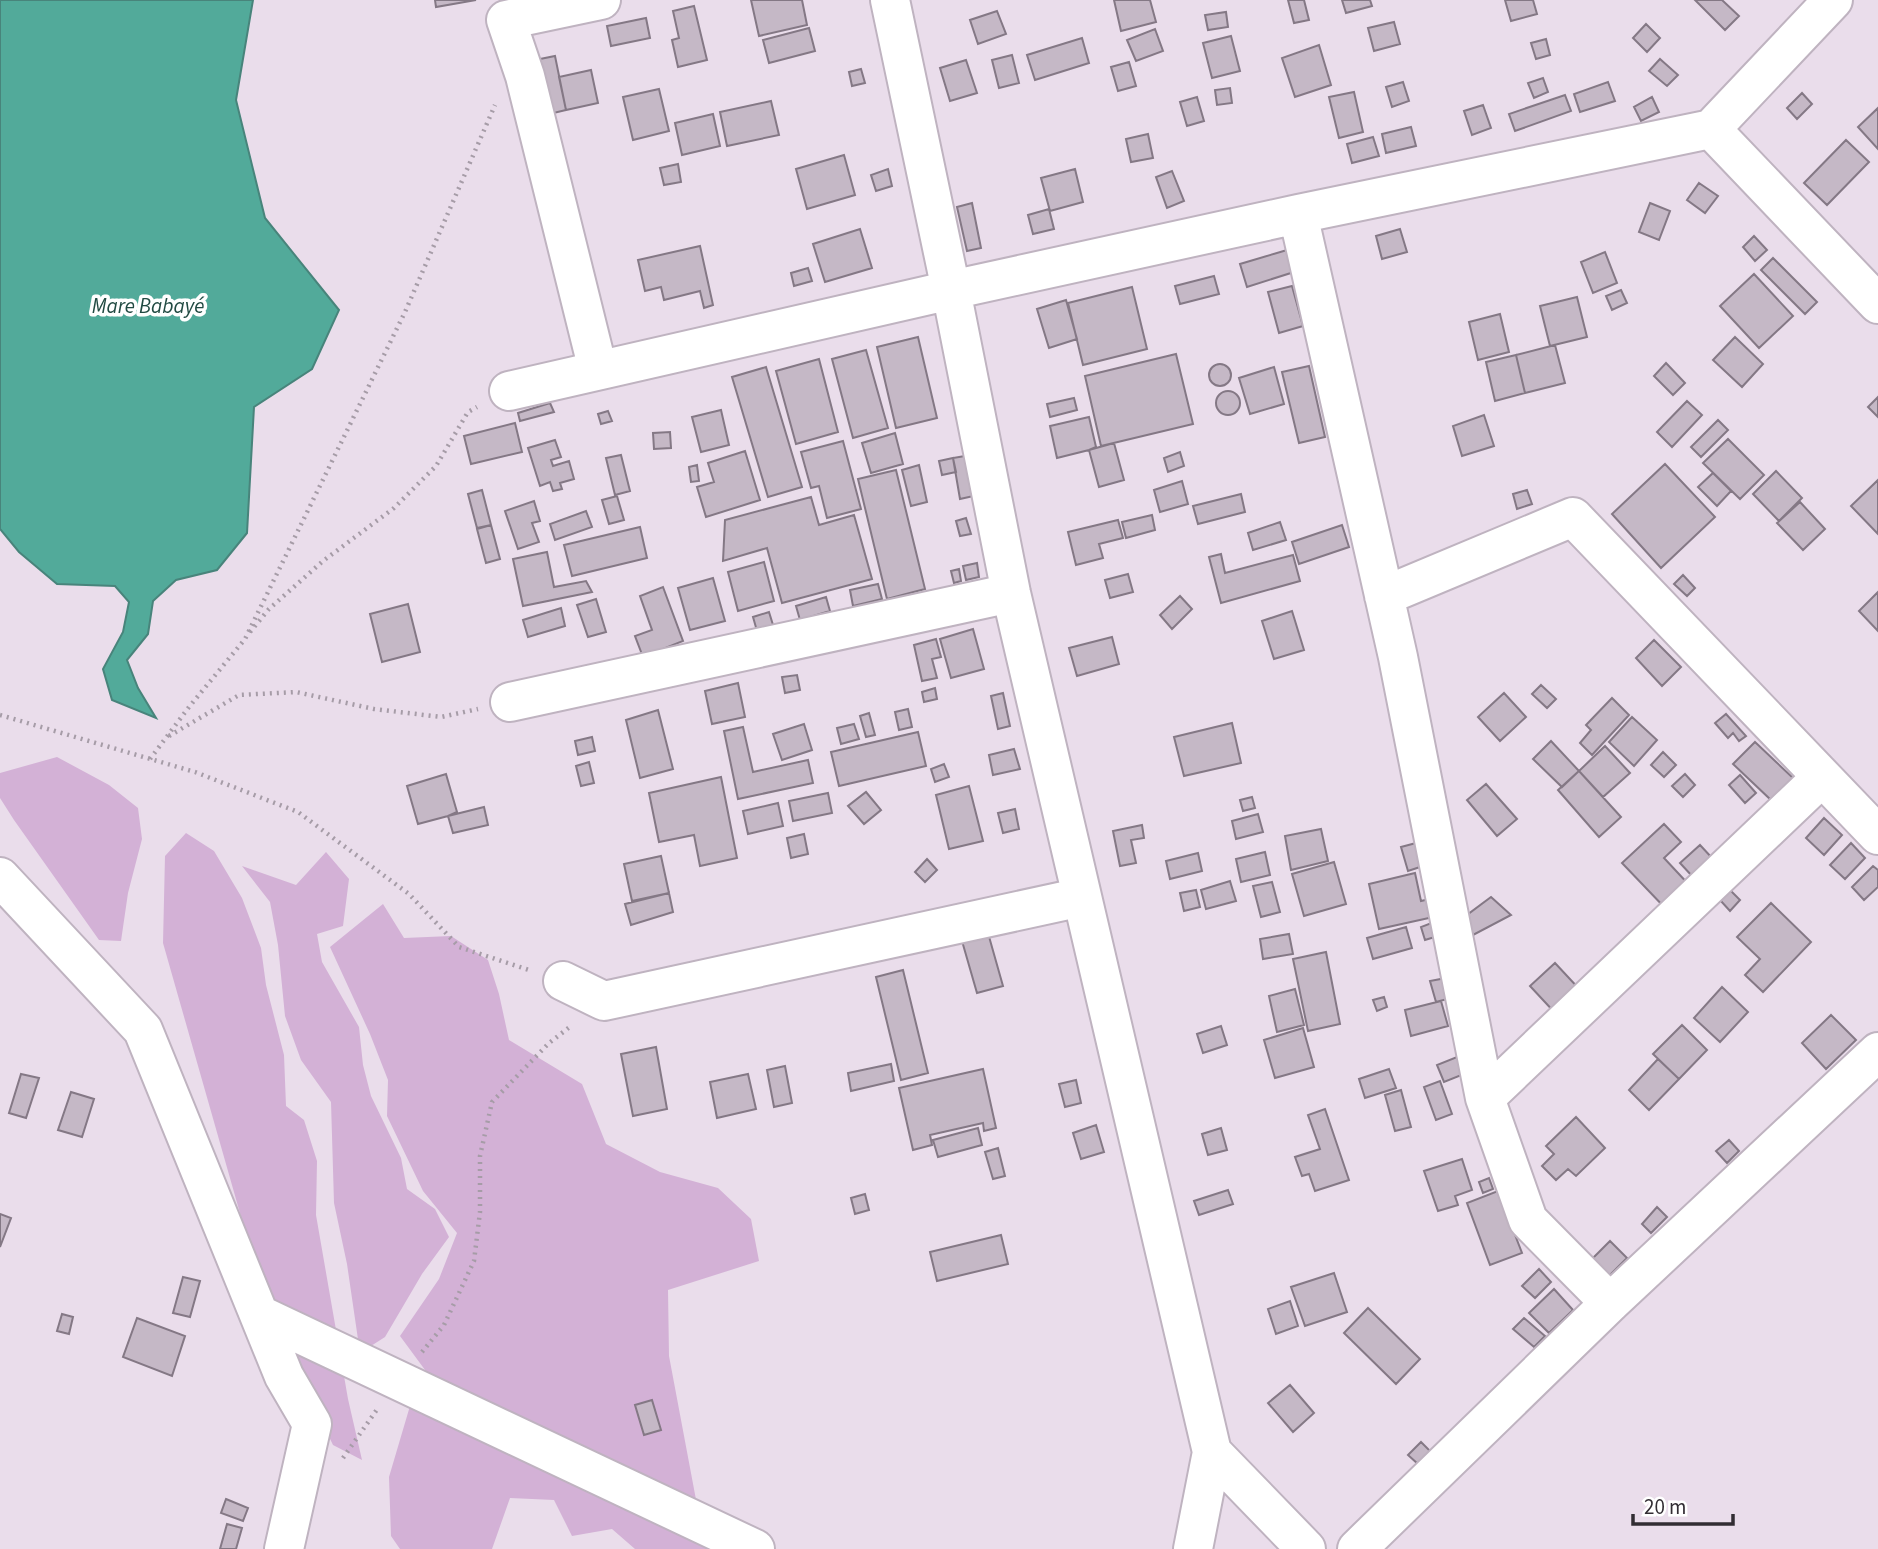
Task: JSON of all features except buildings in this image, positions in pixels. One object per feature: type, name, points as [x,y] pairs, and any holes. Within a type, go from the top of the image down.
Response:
[{"type":"street","points":[[598,370],[525,76],[506,20],[601,0]]},
{"type":"street","points":[[890,0],[1011,593],[1212,1452],[1193,1549]]},
{"type":"street","points":[[509,391],[1298,214],[1711,129],[1833,0]]},
{"type":"street","points":[[1711,129],[1878,304]]},
{"type":"street","points":[[1298,214],[1398,657],[1485,1098],[1528,1220],[1611,1303]]},
{"type":"street","points":[[1384,596],[1573,517],[1878,835]]},
{"type":"street","points":[[510,702],[1011,593]]},
{"type":"street","points":[[1485,1098],[1822,777]]},
{"type":"street","points":[[0,877],[143,1030],[284,1376],[312,1424],[284,1549]]},
{"type":"street","points":[[564,981],[604,1001],[1082,897]]},
{"type":"street","points":[[1357,1549],[1611,1303],[1878,1052]]},
{"type":"street","points":[[260,1315],[755,1549]]},
{"type":"street","points":[[1212,1452],[1306,1549]]},
{"type":"path","points":[[245,639],[405,312],[517,52]]},
{"type":"path","points":[[150,759],[269,609],[323,561],[394,508],[436,466],[468,412],[509,391]]},
{"type":"path","points":[[166,738],[239,695],[296,692],[374,709],[440,717],[510,702]]},
{"type":"path","points":[[0,715],[195,772],[298,812],[409,894],[459,947],[564,981]]},
{"type":"path","points":[[338,1465],[398,1381],[444,1325],[474,1261],[480,1212],[480,1156],[492,1102],[549,1043],[604,1001]]},
{"type":"shaded area","points":[[57,757],[109,785],[138,808],[142,839],[128,893],[121,941],[99,940],[0,798],[0,773]]},
{"type":"shaded area","points":[[186,833],[214,851],[242,898],[261,948],[266,985],[284,1055],[286,1106],[304,1120],[317,1161],[316,1215],[348,1399],[362,1460],[333,1445],[275,1336],[163,943],[165,856]]},
{"type":"shaded area","points":[[326,852],[349,879],[343,926],[317,934],[322,962],[359,1027],[363,1065],[371,1096],[401,1158],[407,1189],[435,1209],[449,1237],[422,1274],[385,1337],[360,1353],[347,1264],[334,1203],[331,1102],[301,1060],[285,1016],[278,945],[270,902],[242,866],[296,885]]},
{"type":"shaded area","points":[[383,904],[404,938],[451,936],[488,960],[509,1040],[582,1084],[606,1144],[660,1172],[718,1188],[751,1219],[759,1261],[668,1290],[669,1356],[697,1505],[772,1549],[635,1549],[612,1529],[572,1536],[554,1500],[510,1498],[492,1549],[400,1549],[391,1536],[389,1477],[415,1389],[428,1374],[400,1336],[439,1279],[457,1233],[423,1191],[387,1116],[388,1080],[330,947]]},
{"type":"water","name":"Mare Babayé","points":[[0,0],[253,0],[236,100],[265,218],[339,310],[312,369],[254,407],[247,533],[217,570],[176,580],[153,601],[148,634],[127,660],[138,688],[156,718],[112,700],[103,669],[123,632],[129,602],[115,586],[57,584],[19,552],[0,529]]}]
